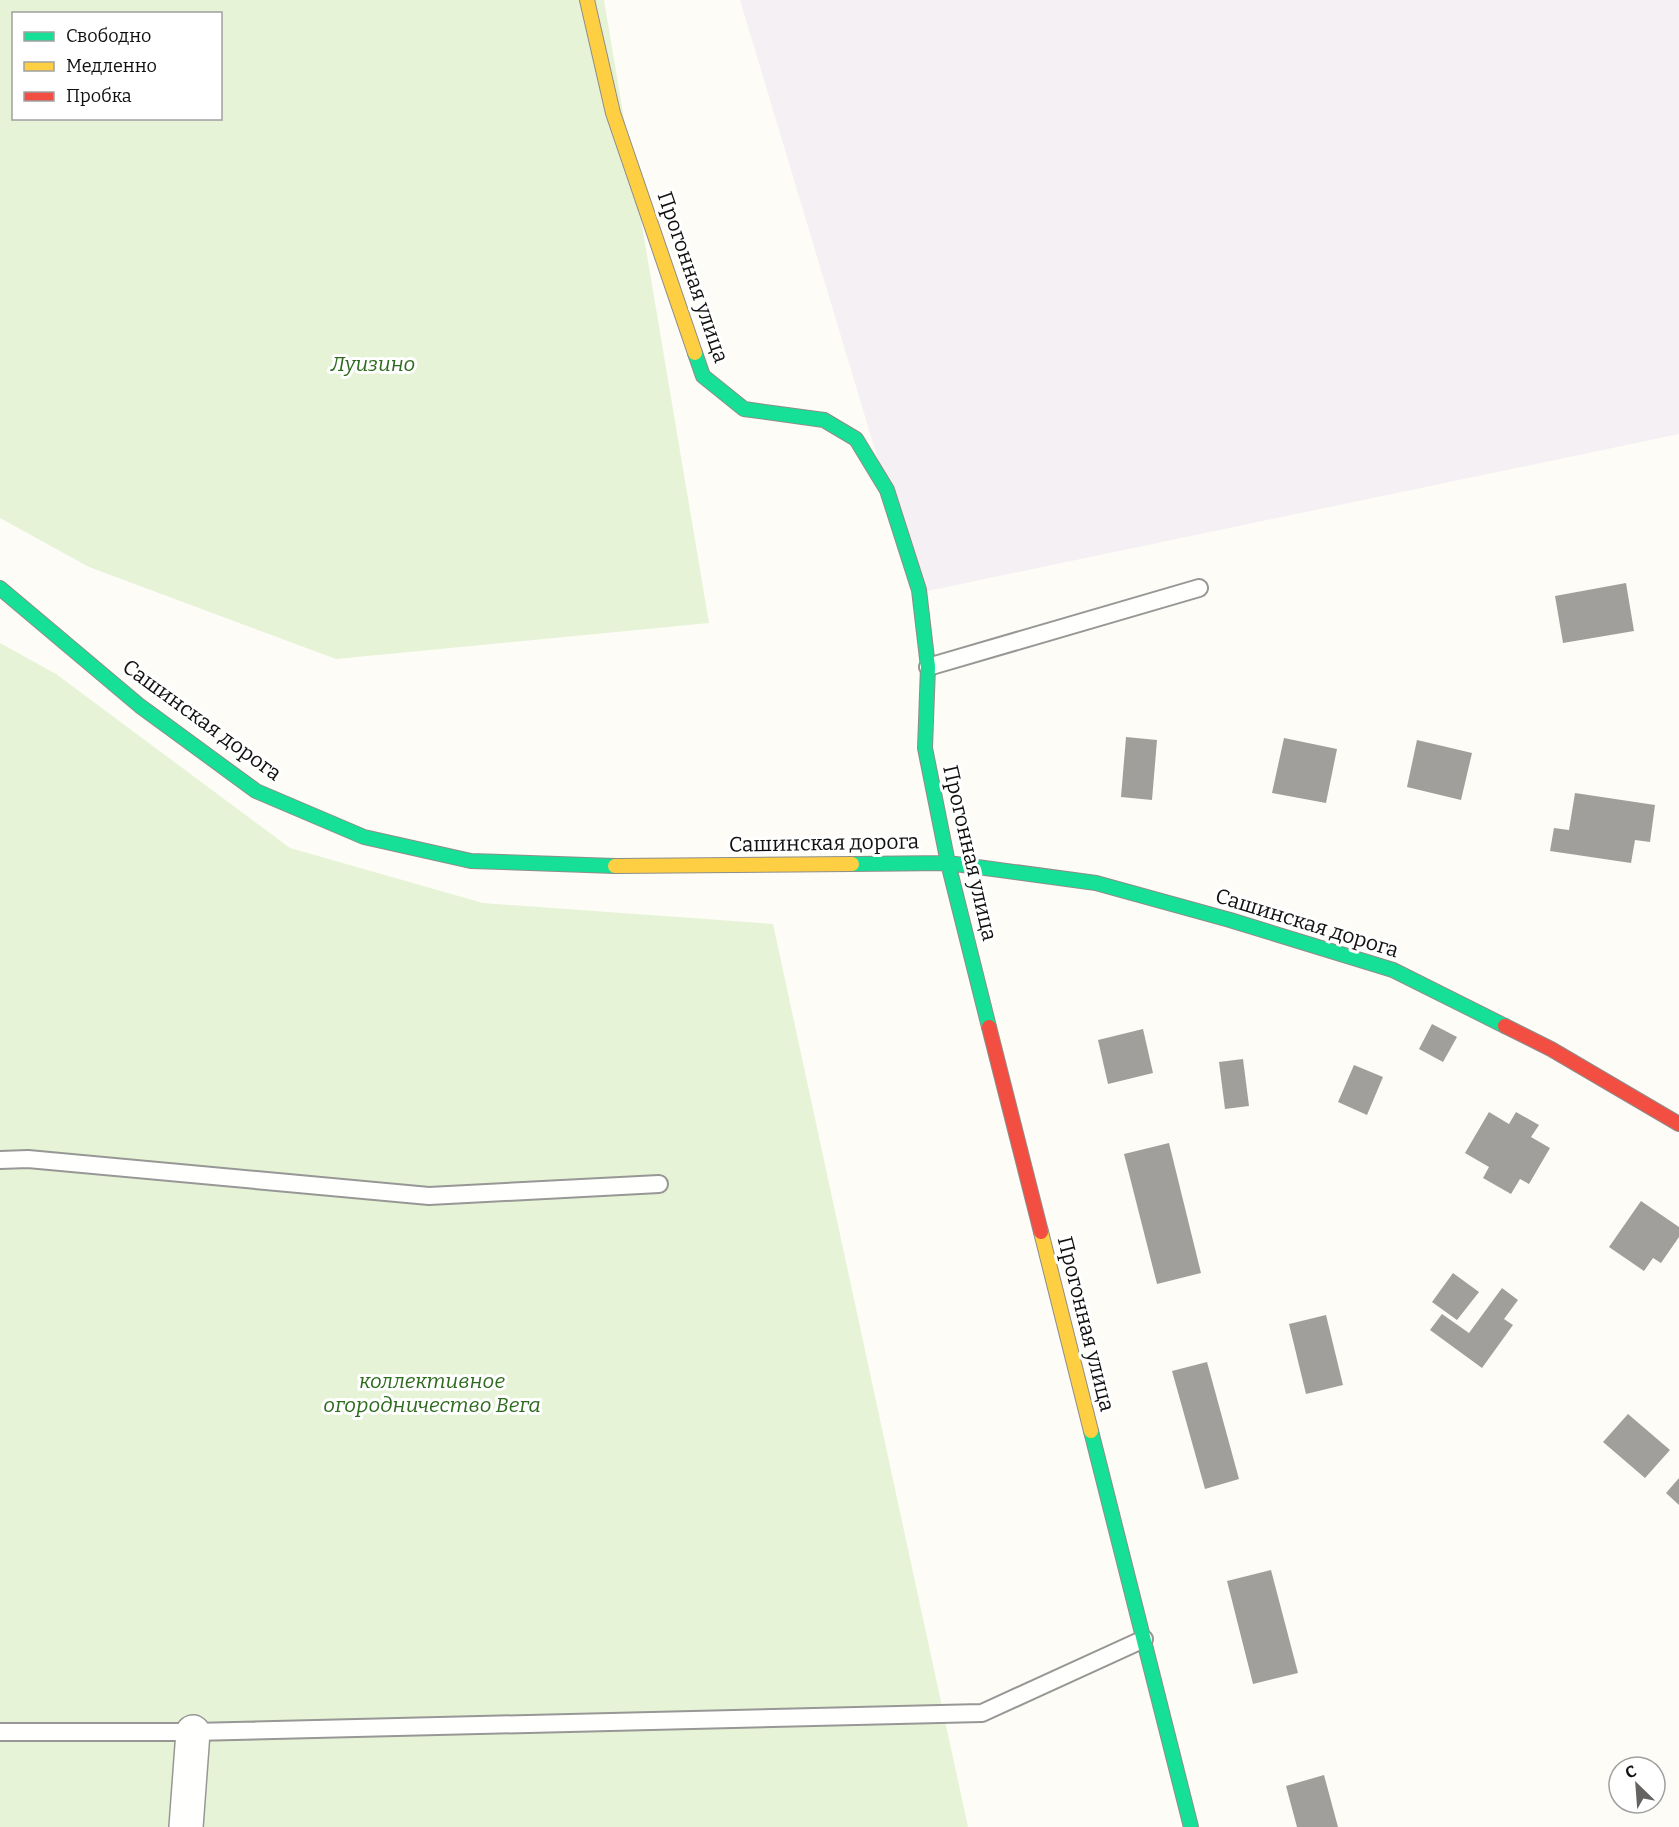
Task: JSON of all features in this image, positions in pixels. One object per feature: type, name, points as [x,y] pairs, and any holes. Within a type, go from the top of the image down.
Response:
[{"type":"street","name":"Прогонная улица","points":[[587,0],[613,112],[703,376],[744,409],[824,420],[856,439],[887,490],[919,590],[928,667],[926,748],[948,863],[1191,1827]]},
{"type":"street","name":"Сашинская дорога","points":[[0,588],[140,705],[256,791],[364,837],[471,861],[605,866],[948,863],[1096,883],[1230,920],[1393,970],[1551,1049],[1679,1124]]},
{"type":"street","points":[[186,1827],[193,1732]]},
{"type":"lane","points":[[928,667],[1198,588]]},
{"type":"lane","points":[[0,1160],[28,1159],[429,1196],[659,1184]]},
{"type":"lane","points":[[0,1732],[193,1732],[982,1713],[1144,1639]]},
{"type":"shaded area","points":[[740,0],[1679,0],[1679,434],[918,593]]},
{"type":"green space","name":"Луизино","points":[[0,0],[604,0],[709,623],[336,659],[89,567],[0,518]]},
{"type":"green space","name":"коллективное огородничество Вега","points":[[0,643],[56,674],[290,848],[483,903],[773,924],[968,1827],[0,1827]]},
{"type":"building","points":[[1626,583],[1634,631],[1563,643],[1555,596]]},
{"type":"building","points":[[1126,737],[1157,740],[1152,800],[1121,797]]},
{"type":"building","points":[[1284,738],[1337,749],[1326,803],[1272,793]]},
{"type":"building","points":[[1417,740],[1472,753],[1461,800],[1407,787]]},
{"type":"building","points":[[1575,793],[1655,805],[1650,842],[1635,840],[1631,863],[1550,851],[1554,828],[1569,830]]},
{"type":"building","points":[[1432,1024],[1457,1037],[1443,1062],[1419,1049]]},
{"type":"building","points":[[1143,1029],[1153,1073],[1108,1084],[1098,1040]]},
{"type":"building","points":[[1243,1059],[1249,1106],[1225,1109],[1219,1062]]},
{"type":"building","points":[[1354,1065],[1383,1077],[1367,1115],[1338,1102]]},
{"type":"building","points":[[1489,1112],[1509,1124],[1516,1112],[1539,1125],[1531,1137],[1550,1148],[1529,1184],[1520,1179],[1511,1194],[1483,1178],[1489,1167],[1465,1153]]},
{"type":"building","points":[[1169,1143],[1201,1273],[1157,1284],[1124,1154]]},
{"type":"building","points":[[1641,1201],[1679,1227],[1679,1237],[1661,1263],[1653,1258],[1644,1271],[1609,1247]]},
{"type":"building","points":[[1453,1273],[1479,1292],[1457,1320],[1432,1302]]},
{"type":"building","points":[[1502,1288],[1518,1300],[1504,1319],[1513,1325],[1482,1368],[1430,1330],[1442,1314],[1469,1333]]},
{"type":"building","points":[[1326,1315],[1343,1385],[1306,1394],[1289,1324]]},
{"type":"building","points":[[1207,1362],[1239,1479],[1205,1489],[1172,1371]]},
{"type":"building","points":[[1628,1414],[1670,1450],[1645,1478],[1603,1442]]},
{"type":"building","points":[[1679,1478],[1679,1505],[1666,1493]]},
{"type":"building","points":[[1271,1570],[1298,1673],[1253,1684],[1227,1581]]},
{"type":"building","points":[[1324,1775],[1338,1827],[1297,1827],[1286,1786]]},
{"type":"traffic: fast","points":[[695,353],[703,376],[744,409],[824,420],[856,439],[887,490],[919,590],[928,667],[925,748],[948,863],[989,1027]]},
{"type":"traffic: fast","points":[[0,588],[140,706],[256,791],[364,837],[471,861],[615,866]]},
{"type":"traffic: fast","points":[[852,864],[948,863],[1096,883],[1230,920],[1393,970],[1505,1026]]},
{"type":"traffic: fast","points":[[1091,1431],[1191,1827]]},
{"type":"traffic: slow","points":[[587,0],[613,113],[695,353]]},
{"type":"traffic: slow","points":[[615,866],[852,864]]},
{"type":"traffic: slow","points":[[1041,1232],[1091,1431]]},
{"type":"traffic: jam","points":[[1505,1026],[1551,1049],[1679,1124]]},
{"type":"traffic: jam","points":[[989,1027],[1041,1232]]}]
